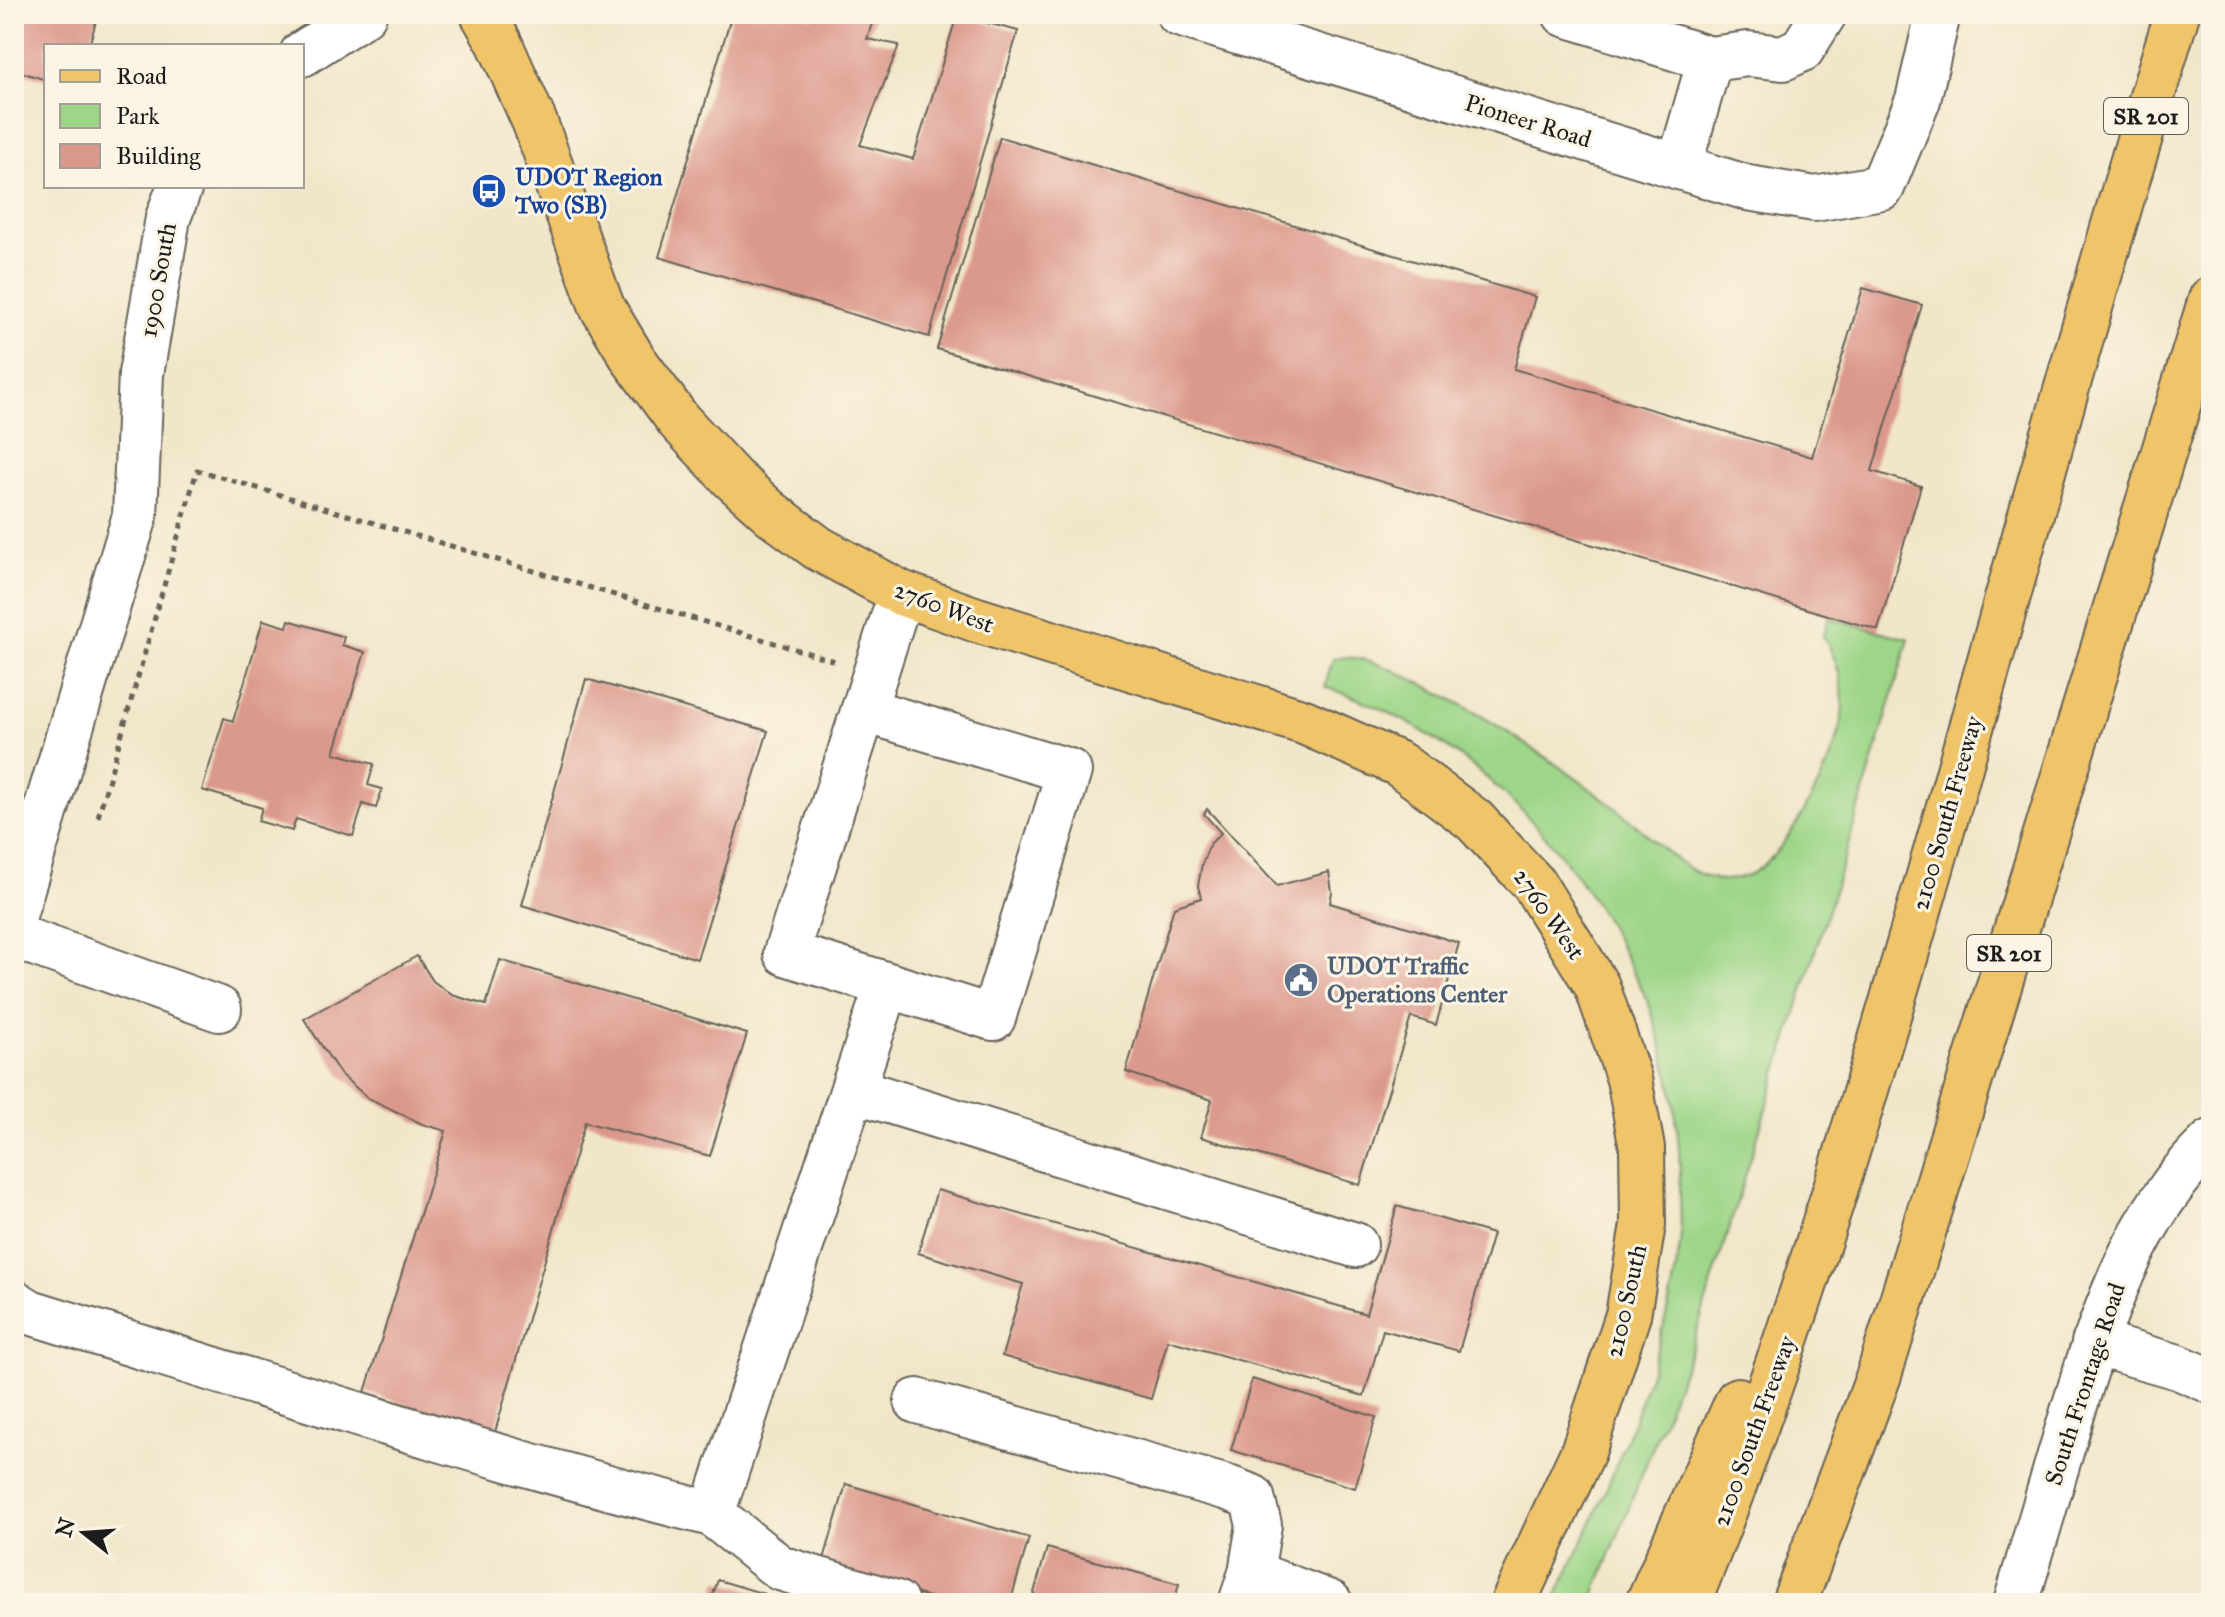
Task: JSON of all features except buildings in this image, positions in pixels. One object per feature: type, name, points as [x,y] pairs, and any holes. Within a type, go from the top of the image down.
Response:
[{"type":"main road","name":"2760 West","points":[[483,14],[535,123],[602,307],[634,360],[679,421],[732,478],[771,513],[818,548],[901,593],[1004,629],[1304,722],[1399,764],[1474,820],[1534,884],[1597,986]]},
{"type":"main road","points":[[2115,218],[2156,14]]},
{"type":"main road","name":"2100 South Freeway","points":[[1688,1603],[1732,1497],[1785,1349],[1901,976],[2115,218],[2177,14]]},
{"type":"main road","name":"SR 201","points":[[1794,1603],[1879,1375],[2211,299]]},
{"type":"main road","points":[[1648,1603],[1787,1280],[1901,976]]},
{"type":"main road","name":"2100 South","points":[[1513,1603],[1583,1452],[1628,1315],[1643,1225],[1642,1148],[1629,1079],[1597,986]]},
{"type":"street","points":[[304,53],[364,14]]},
{"type":"street","name":"Pioneer Road","points":[[1179,14],[1280,29],[1679,167],[1748,188],[1815,199],[1882,187],[1918,100],[1938,14]]},
{"type":"street","points":[[1565,14],[1710,59],[1748,54],[1783,58],[1802,49],[1824,14]]},
{"type":"street","points":[[1679,167],[1710,59]]},
{"type":"street","name":"1900 South","points":[[14,915],[135,516],[141,374],[168,218],[179,188]]},
{"type":"street","points":[[864,710],[1069,771],[993,1018],[786,953],[901,593]]},
{"type":"street","points":[[14,936],[219,1009]]},
{"type":"street","points":[[712,1514],[887,986]]},
{"type":"street","points":[[854,1090],[1355,1245]]},
{"type":"street","name":"South Frontage Road","points":[[2016,1603],[2094,1343],[2123,1267],[2163,1199],[2196,1156],[2211,1142]]},
{"type":"street","points":[[14,1302],[30,1312],[412,1429],[613,1489],[712,1514],[780,1568],[896,1603]]},
{"type":"street","points":[[2094,1343],[2178,1367],[2211,1381]]},
{"type":"street","points":[[917,1401],[1252,1497],[1259,1525],[1246,1588],[1330,1603]]},
{"type":"path","points":[[98,817],[197,470],[848,665]]},
{"type":"green space","points":[[1829,618],[1909,639],[1690,1353],[1591,1603],[1553,1603],[1613,1474],[1646,1384],[1671,1293],[1681,1239],[1680,1168],[1673,1098],[1663,1052],[1646,997],[1604,918],[1542,832],[1505,794],[1465,760],[1421,730],[1374,706],[1325,687],[1333,659],[1355,658],[1403,674],[1474,712],[1547,758],[1617,809],[1687,867],[1711,878],[1731,880],[1756,871],[1782,844],[1814,794],[1835,746],[1843,704],[1836,662],[1823,636]]},
{"type":"place","name":"UDOT Region Two (SB)","points":[[489,191]]},
{"type":"place","name":"UDOT Traffic Operations Center","points":[[1301,980]]}]
